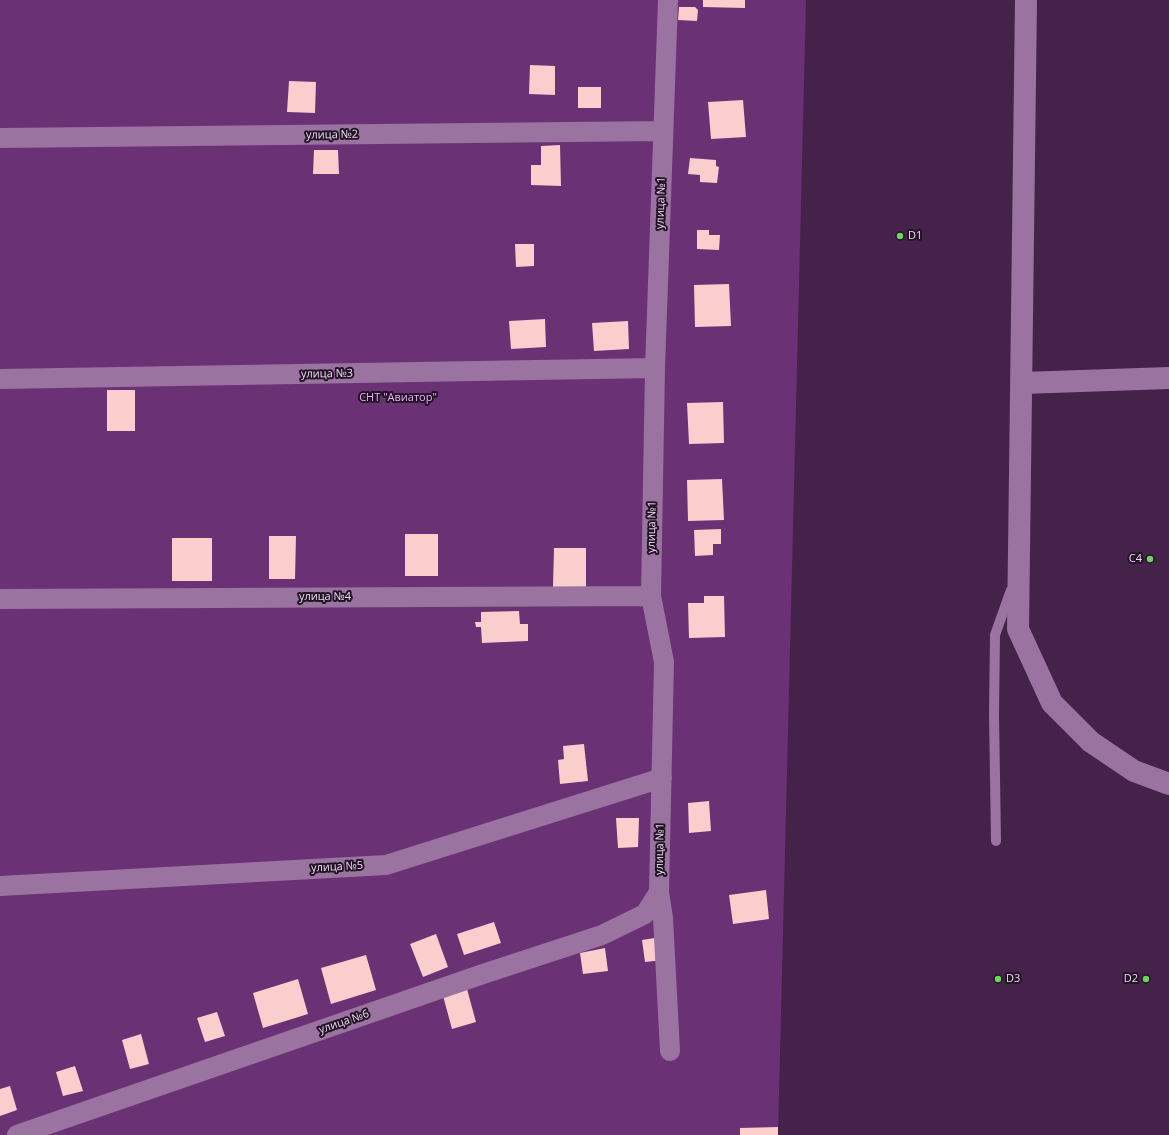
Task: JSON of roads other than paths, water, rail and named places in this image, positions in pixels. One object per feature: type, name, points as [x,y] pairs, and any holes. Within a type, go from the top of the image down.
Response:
[{"type":"main road","points":[[1026,0],[1018,629],[1052,703],[1091,742],[1134,771],[1169,784]]},
{"type":"main road","points":[[1022,384],[1169,378]]},
{"type":"street","name":"улица №1","points":[[668,0],[655,368],[650,596],[664,662],[659,892],[664,918],[670,1051]]},
{"type":"street","name":"улица №2","points":[[0,138],[663,131]]},
{"type":"street","name":"улица №3","points":[[0,379],[655,368]]},
{"type":"street","name":"улица №4","points":[[0,599],[650,596]]},
{"type":"street","name":"улица №5","points":[[0,886],[386,865],[662,778]]},
{"type":"street","name":"улица №6","points":[[18,1135],[461,982],[602,935],[645,914],[659,892]]},
{"type":"lane","points":[[996,841],[994,714],[995,635],[1019,568]]},
{"type":"place","name":"D1","points":[[900,236]]},
{"type":"place","name":"C4","points":[[1150,559]]},
{"type":"place","name":"D3","points":[[998,979]]},
{"type":"place","name":"D2","points":[[1146,979]]},
{"type":"park label","name":"СНТ \"Авиатор\"","points":[[398,398]]}]
